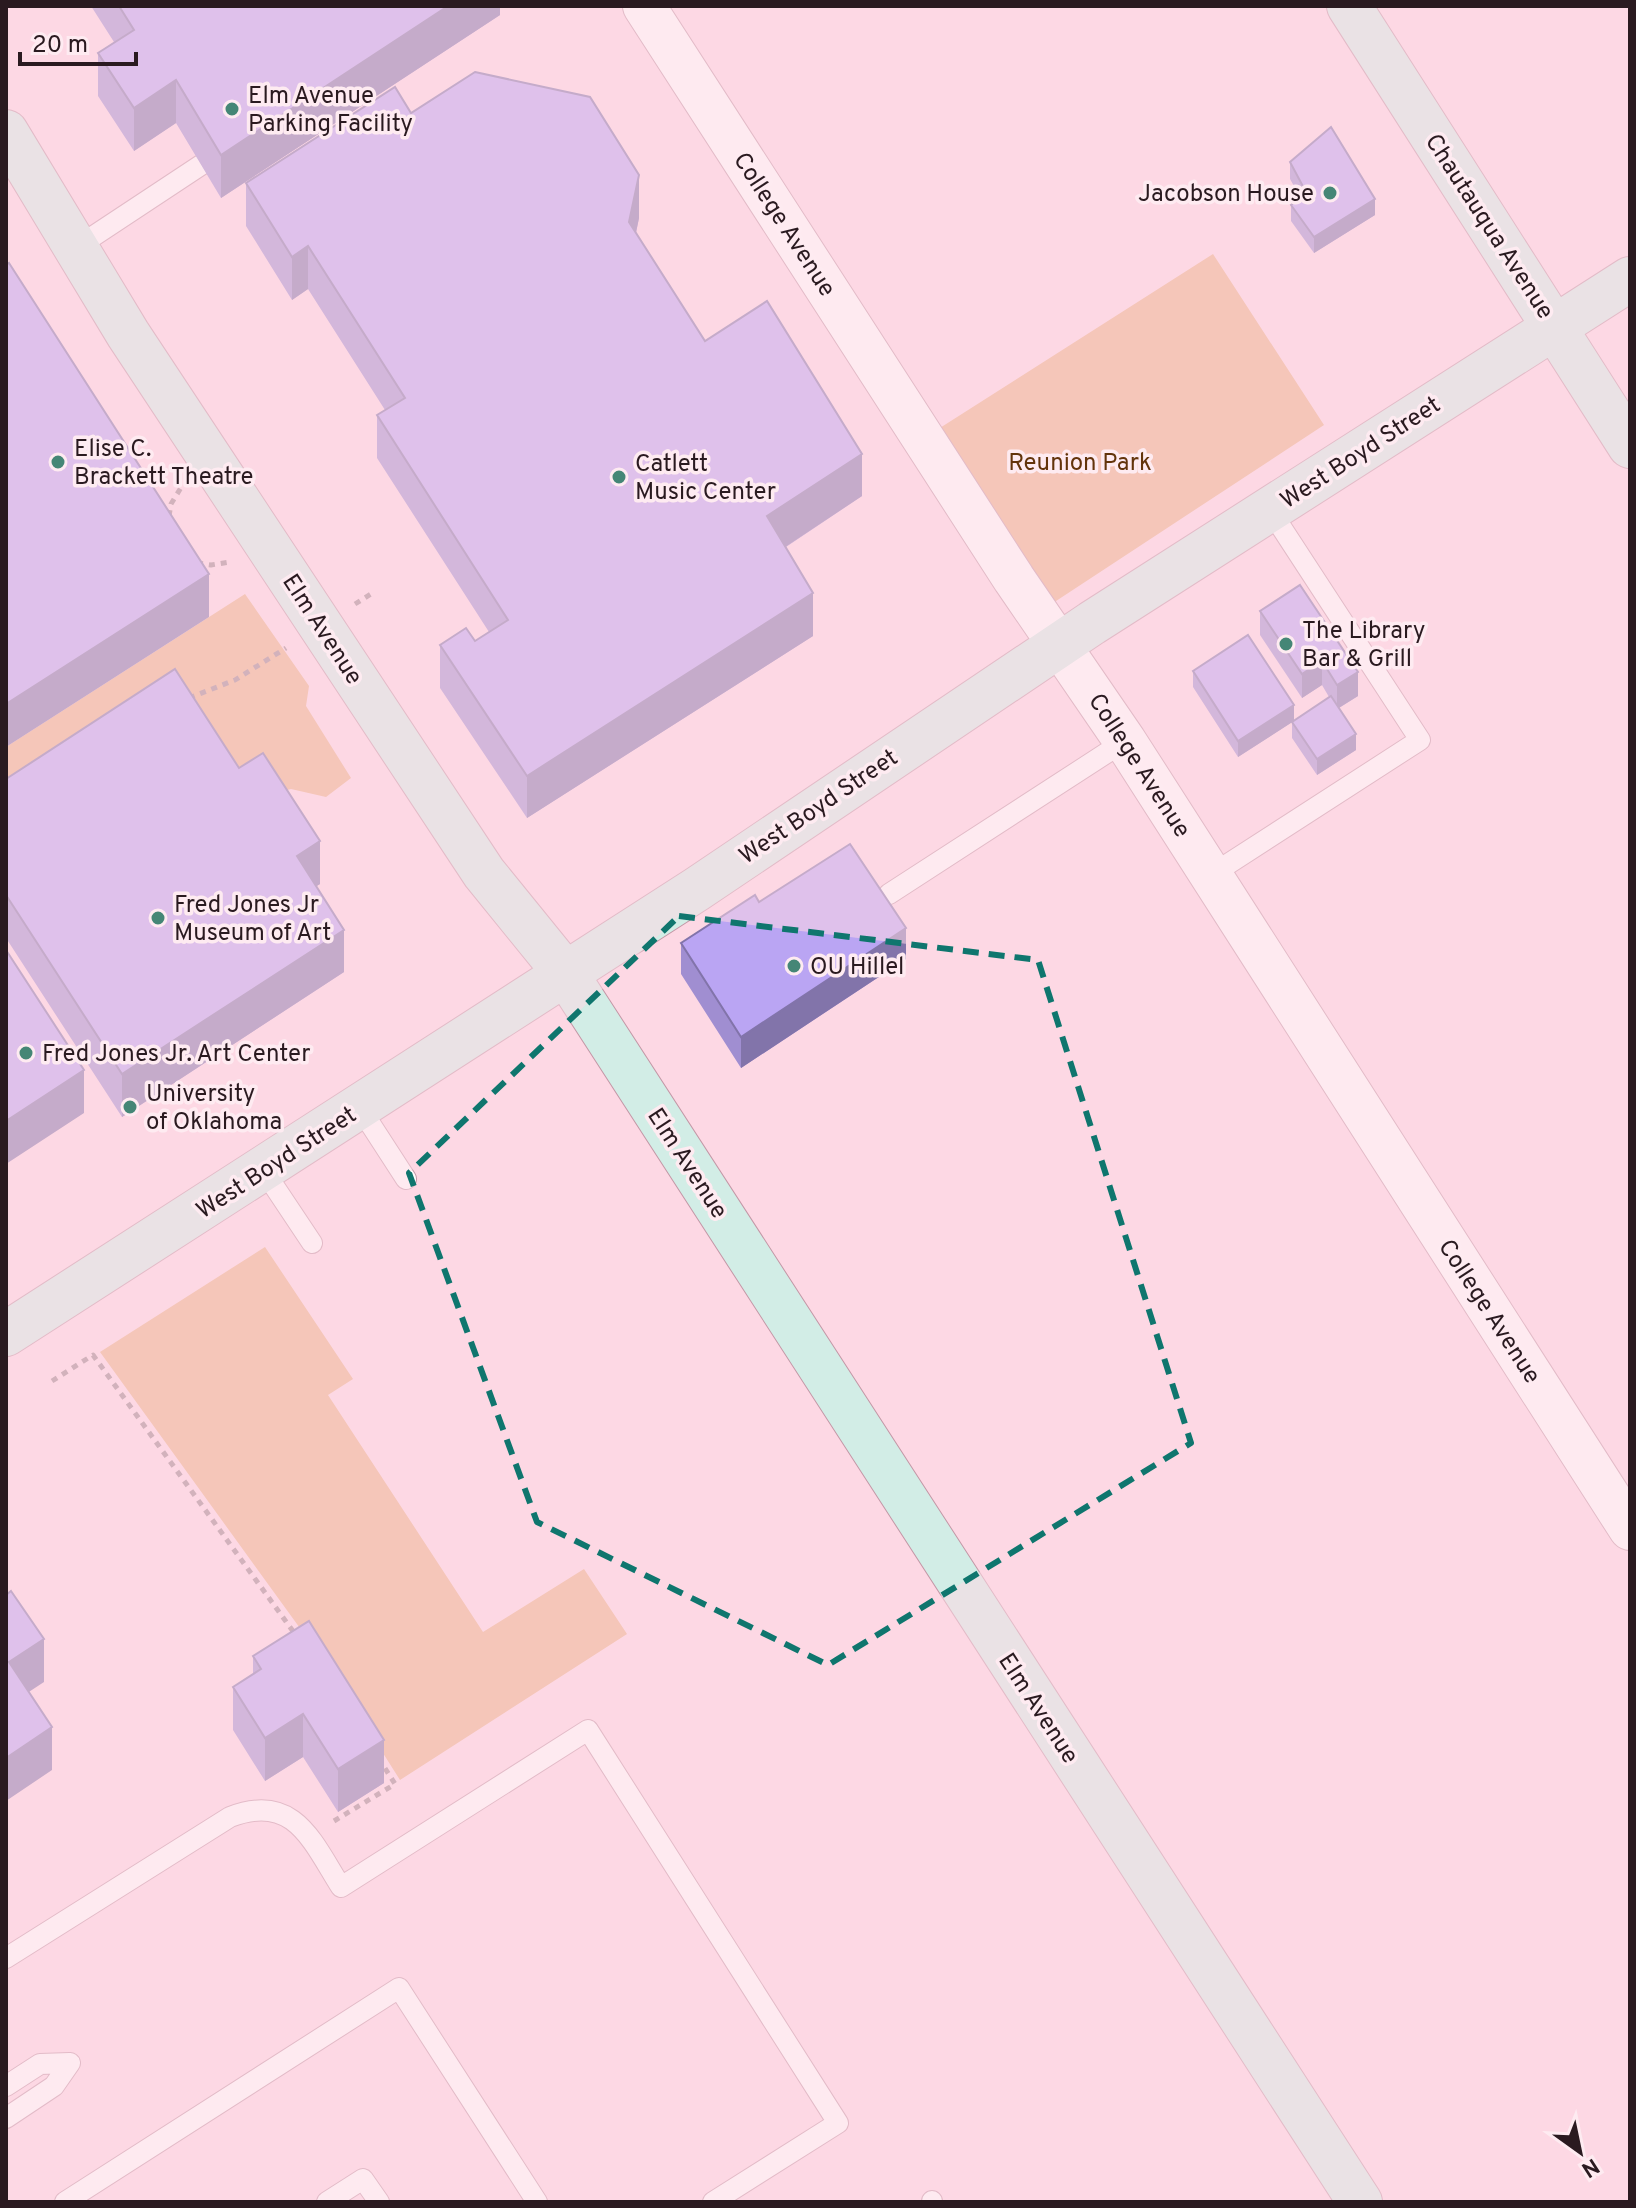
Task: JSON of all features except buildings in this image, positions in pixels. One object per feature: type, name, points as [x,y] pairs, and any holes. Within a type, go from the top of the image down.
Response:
[{"type":"street","name":"College Avenue","points":[[644,6],[1014,579],[1125,741],[1630,1529]]},
{"type":"street","name":"Chautauqua Avenue","points":[[1349,6],[1630,446]]},
{"type":"street","name":"Elm Avenue","points":[[11,152],[77,247],[128,334],[484,873],[566,974],[1360,2202]]},
{"type":"street","name":"West Boyd Street","points":[[6,1334],[264,1171],[566,974],[1060,644],[1630,279]]},
{"type":"lane","points":[[77,247],[201,165]]},
{"type":"lane","points":[[1211,875],[1420,740],[1270,510]]},
{"type":"lane","points":[[889,894],[1125,741]]},
{"type":"lane","points":[[360,1108],[406,1179]]},
{"type":"lane","points":[[264,1171],[312,1243]]},
{"type":"lane","points":[[8,1959],[230,1817],[252,1808],[286,1814],[309,1836],[341,1887],[588,1730],[838,2123],[713,2202]]},
{"type":"lane","points":[[65,2202],[399,1988],[537,2202]]},
{"type":"lane","points":[[6,2086],[40,2064],[70,2063],[54,2086],[6,2118]]},
{"type":"lane","points":[[327,2202],[363,2179],[379,2202]]},
{"type":"path","points":[[170,527],[171,504],[176,493]]},
{"type":"path","points":[[193,561],[223,564]]},
{"type":"path","points":[[182,700],[235,680],[371,594]]},
{"type":"path","points":[[52,1381],[93,1355],[301,1643]]},
{"type":"path","points":[[309,1836],[395,1784],[379,1758]]},
{"type":"highlighted area","points":[[679,916],[1038,960],[1191,1443],[828,1665],[537,1522],[409,1173]]},
{"type":"green space","name":"Reunion Park","points":[[1213,254],[1324,425],[1053,603],[932,433]]},
{"type":"green space","points":[[245,594],[309,686],[306,706],[351,778],[326,797],[291,789],[263,796],[6,822],[6,747]]},
{"type":"green space","points":[[265,1247],[353,1379],[328,1395],[483,1632],[584,1569],[627,1634],[400,1780],[331,1671],[100,1352]]},
{"type":"place","name":"Elm Avenue Parking Facility","points":[[232,109]]},
{"type":"place","name":"Jacobson House","points":[[1330,193]]},
{"type":"place","name":"Elise C. Brackett Theatre","points":[[58,462]]},
{"type":"place","name":"Catlett Music Center","points":[[619,477]]},
{"type":"place","name":"The Library Bar & Grill","points":[[1286,644]]},
{"type":"place","name":"Fred Jones Jr Museum of Art","points":[[158,918]]},
{"type":"place","name":"OU Hillel","points":[[794,966]]},
{"type":"place","name":"Fred Jones Jr. Art Center","points":[[26,1053]]},
{"type":"place","name":"University of Oklahoma","points":[[130,1107]]}]
